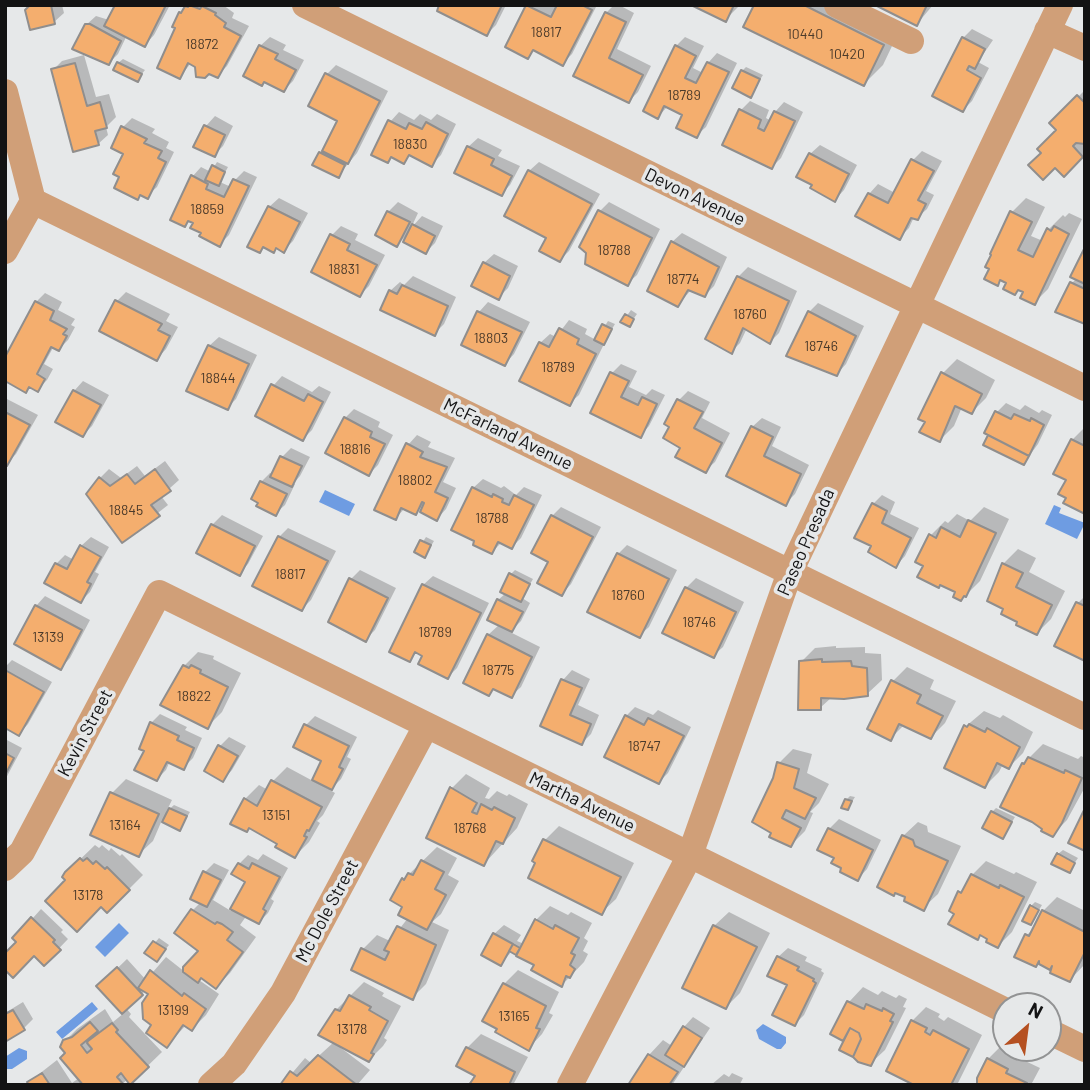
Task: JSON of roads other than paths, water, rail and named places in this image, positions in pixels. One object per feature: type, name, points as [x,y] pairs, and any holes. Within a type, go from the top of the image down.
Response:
[{"type":"street","name":"Devon Avenue","points":[[305,5],[1085,388]]},
{"type":"street","points":[[849,8],[911,41]]},
{"type":"street","name":"Paseo Presada","points":[[570,1085],[691,855],[790,572],[1054,18]]},
{"type":"street","points":[[1054,18],[1085,33]]},
{"type":"street","points":[[1054,18],[1085,48]]},
{"type":"street","points":[[5,92],[33,201],[5,251]]},
{"type":"street","name":"McFarland Avenue","points":[[33,201],[1085,718]]},
{"type":"street","name":"Martha Avenue","points":[[159,593],[992,1003]]},
{"type":"street","name":"Kevin Street","points":[[5,868],[22,852],[159,593]]},
{"type":"street","name":"Mc Dole Street","points":[[211,1085],[234,1064],[283,993],[426,726]]},
{"type":"street","points":[[1062,1038],[1085,1049]]},
{"type":"water","points":[[325,490],[355,504],[349,516],[319,502]]},
{"type":"water","points":[[1054,505],[1061,508],[1059,513],[1085,523],[1077,539],[1045,524]]},
{"type":"water","points":[[119,923],[129,933],[105,957],[95,947]]},
{"type":"water","points":[[92,1002],[98,1009],[62,1039],[56,1032]]},
{"type":"water","points":[[763,1024],[786,1037],[786,1043],[781,1049],[759,1039],[756,1030]]},
{"type":"water","points":[[19,1048],[27,1051],[27,1059],[12,1069],[5,1069],[5,1057]]}]
